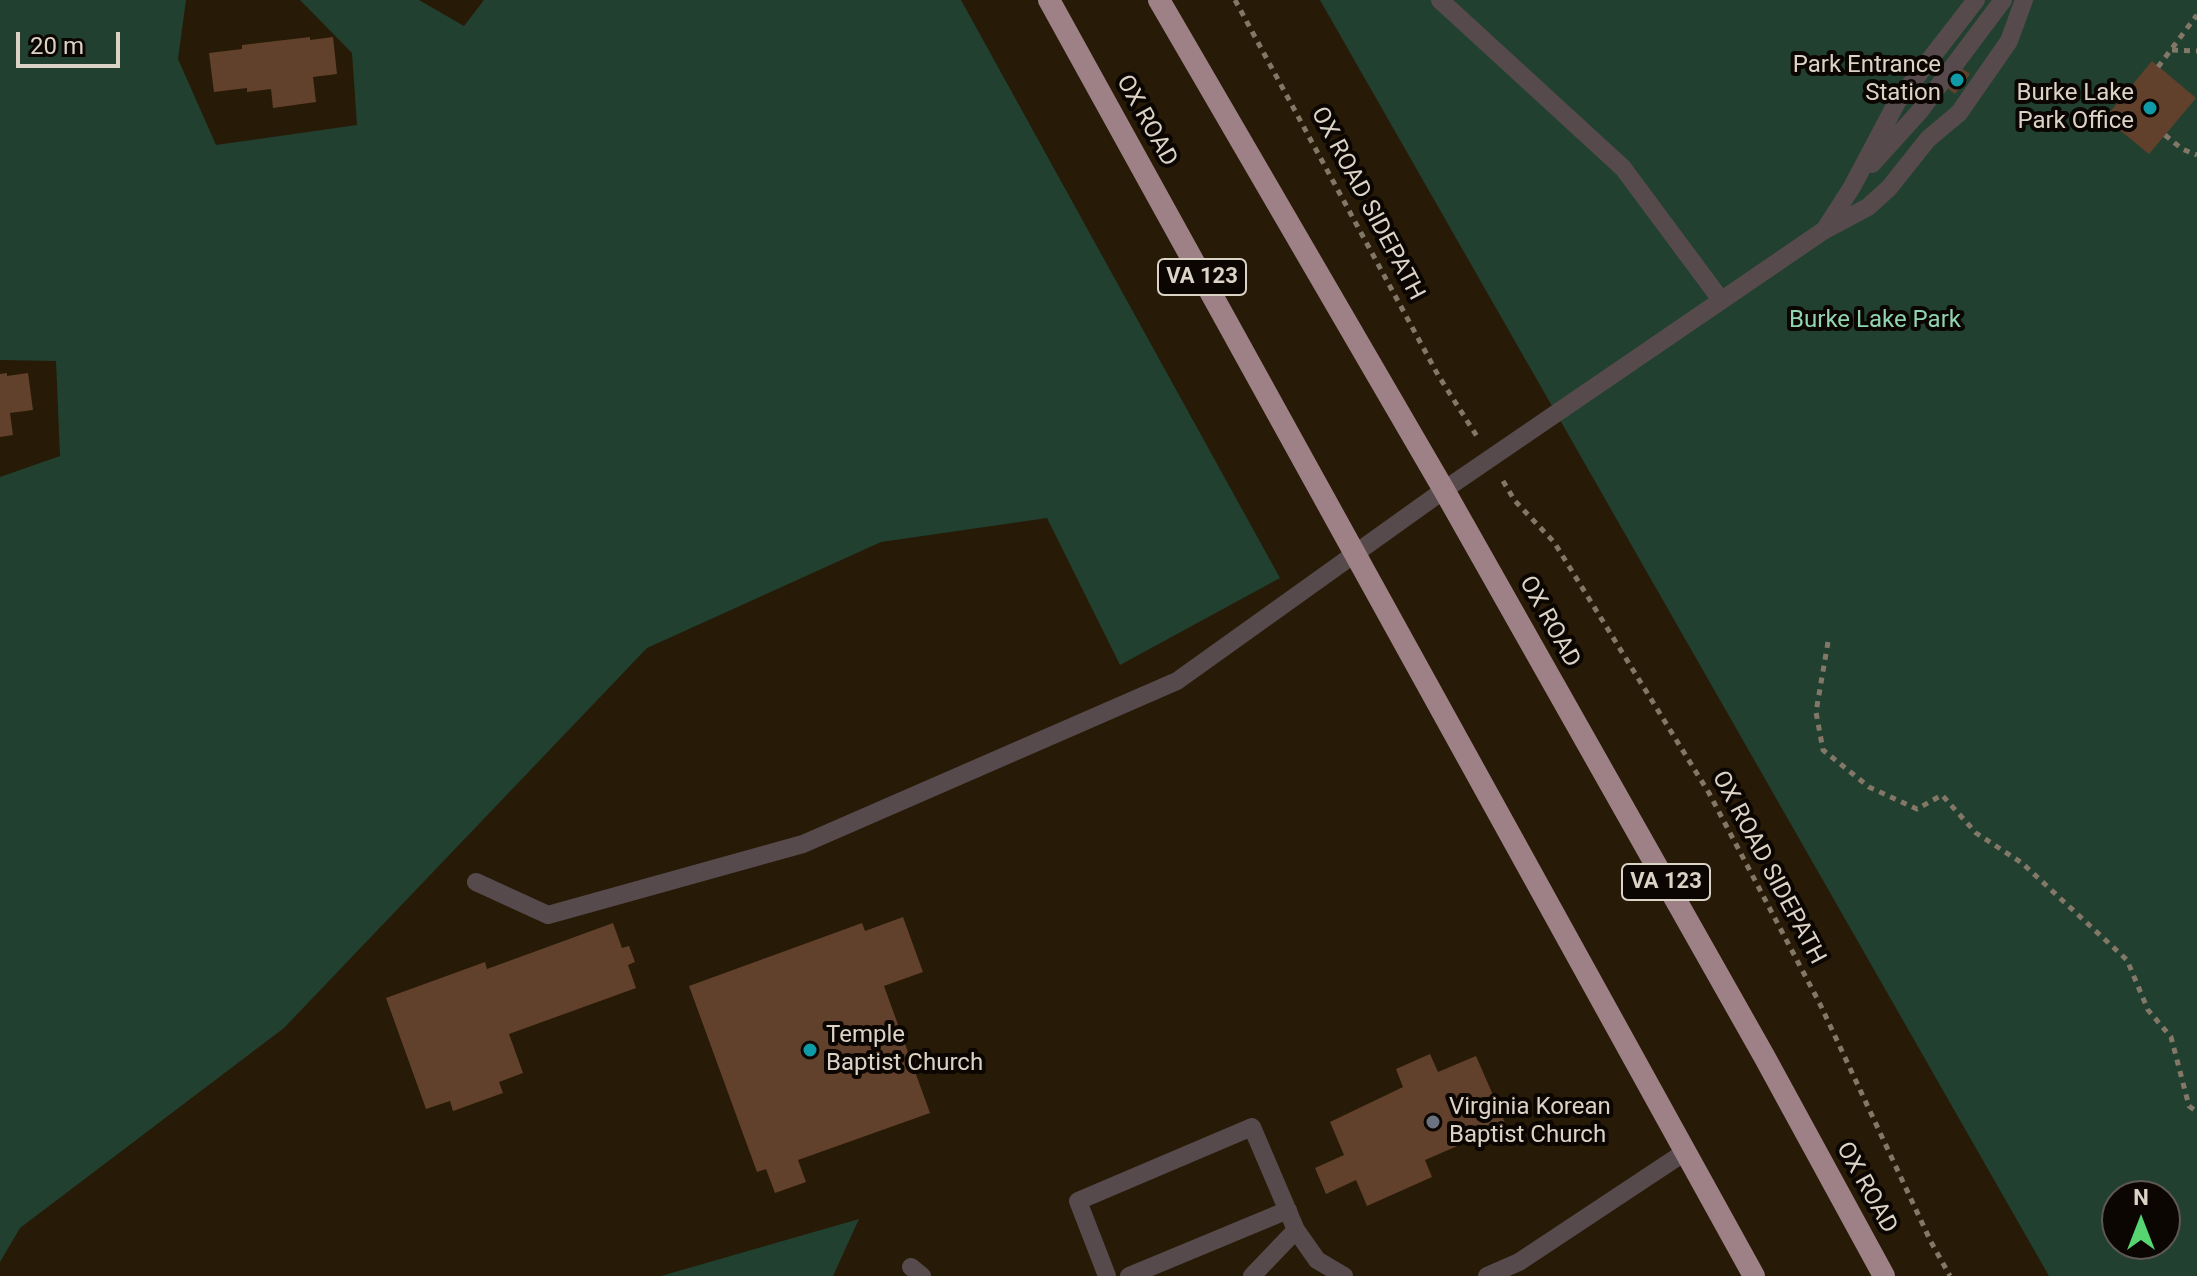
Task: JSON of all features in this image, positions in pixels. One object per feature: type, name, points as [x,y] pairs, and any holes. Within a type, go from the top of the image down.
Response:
[{"type":"highway","name":"OX ROAD","points":[[1049,0],[1754,1276]]},
{"type":"highway","name":"OX ROAD","points":[[1159,0],[1444,490],[1764,1056],[1884,1276]]},
{"type":"lane","points":[[1440,0],[1623,168],[1721,300]]},
{"type":"lane","points":[[1823,231],[1852,187],[1897,102],[1976,0]]},
{"type":"lane","points":[[1852,187],[1919,112],[2003,0]]},
{"type":"lane","points":[[476,882],[548,915],[803,844],[1177,681],[1444,490],[1823,231],[1868,207],[1889,188],[1928,139],[1959,113],[2009,41],[2024,0]]},
{"type":"lane","points":[[1107,1276],[1078,1201],[1252,1127],[1296,1230],[1317,1260],[1344,1276]]},
{"type":"lane","points":[[1487,1276],[1519,1262],[1685,1152]]},
{"type":"lane","points":[[1129,1276],[1288,1210]]},
{"type":"lane","points":[[1252,1276],[1296,1230]]},
{"type":"path","name":"OX ROAD SIDEPATH","points":[[1235,0],[1438,375],[1469,423]]},
{"type":"path","points":[[2158,67],[2197,15]]},
{"type":"path","points":[[2171,50],[2197,51]]},
{"type":"path","points":[[2165,135],[2182,149],[2197,155]]},
{"type":"path","name":"OX ROAD SIDEPATH","points":[[1515,501],[1554,542],[1709,793],[1820,1004],[1931,1242],[1950,1276]]},
{"type":"path","points":[[1828,642],[1816,712],[1823,750],[1869,787],[1917,809],[1942,795],[1976,833],[2022,863],[2127,960],[2148,1010],[2171,1037],[2189,1106],[2197,1112]]},
{"type":"green space","points":[[0,0],[186,0],[178,59],[216,145],[357,125],[352,53],[300,0],[419,0],[464,26],[484,0],[961,0],[1280,578],[1120,665],[1047,518],[881,542],[647,648],[284,1028],[20,1228],[0,1262],[0,477],[60,456],[56,361],[0,360]]},
{"type":"green space","name":"Burke Lake Park","points":[[1320,0],[2197,0],[2197,1276],[2049,1276]]},
{"type":"green space","points":[[859,1219],[833,1276],[661,1276]]},
{"type":"building","points":[[310,37],[310,40],[333,37],[337,74],[313,77],[316,102],[273,108],[271,89],[214,92],[209,53],[242,49],[242,45]]},
{"type":"building","name":"Burke Lake Park Office","points":[[2152,61],[2196,98],[2149,154],[2105,118]]},
{"type":"building","name":"Park Entrance Station","points":[[1960,67],[1970,74],[1955,94],[1946,87]]},
{"type":"building","points":[[7,373],[7,376],[28,373],[33,410],[10,413],[13,435],[0,437],[0,374]]},
{"type":"building","name":"Temple Baptist Church","points":[[903,917],[923,972],[884,986],[930,1113],[798,1160],[806,1182],[775,1193],[766,1169],[757,1172],[689,986],[862,923],[865,931]]},
{"type":"building","points":[[613,923],[622,948],[629,946],[635,962],[628,965],[636,988],[509,1034],[523,1073],[499,1082],[503,1093],[453,1111],[450,1101],[426,1109],[386,998],[485,962],[487,969]]},
{"type":"building","points":[[1430,1054],[1438,1072],[1476,1056],[1506,1125],[1425,1160],[1432,1177],[1367,1206],[1356,1180],[1326,1194],[1315,1168],[1344,1155],[1330,1122],[1403,1087],[1396,1069]]},
{"type":"place","name":"Park Entrance Station","points":[[1957,80]]},
{"type":"place","name":"Burke Lake Park Office","points":[[2150,108]]},
{"type":"place","name":"Temple Baptist Church","points":[[810,1050]]},
{"type":"place","name":"Virginia Korean Baptist Church","points":[[1433,1122]]}]
